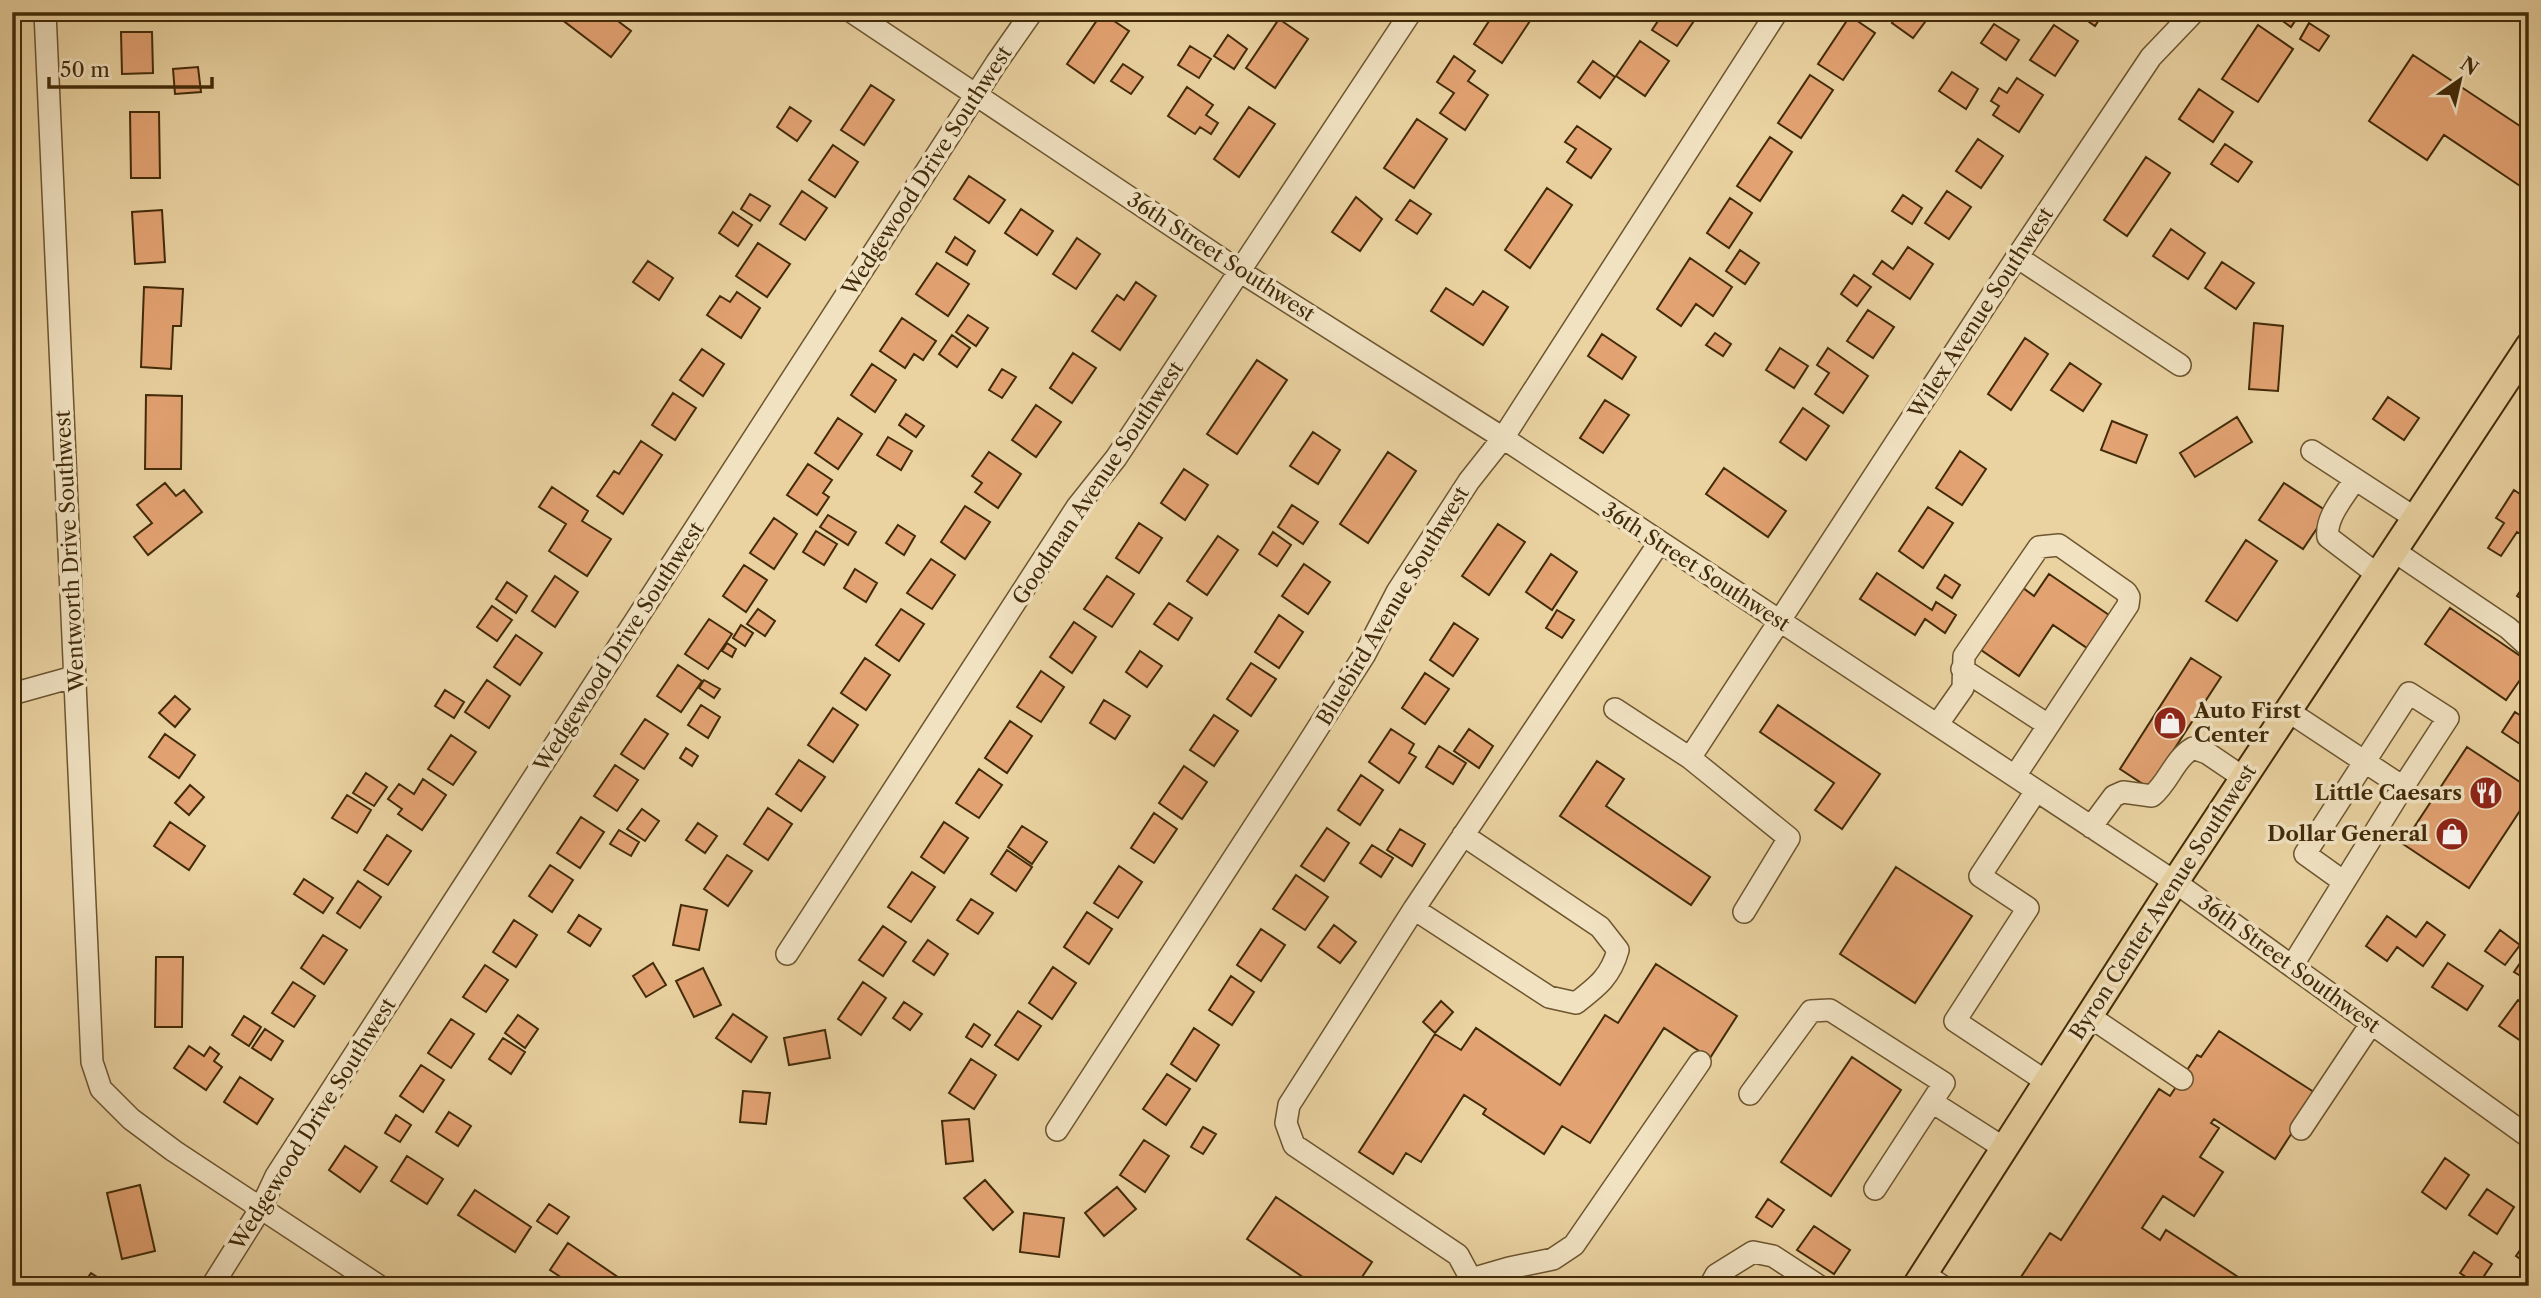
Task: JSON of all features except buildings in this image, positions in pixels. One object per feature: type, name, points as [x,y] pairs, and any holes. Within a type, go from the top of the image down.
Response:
[{"type":"main road","name":"Byron Center Avenue Southwest","points":[[1927,1282],[2004,1149],[2175,882],[2529,346]]},
{"type":"street","name":"Wentworth Drive Southwest","points":[[45,12],[92,1062],[101,1089],[131,1119],[261,1208]]},
{"type":"street","name":"36th Street Southwest","points":[[852,12],[1241,272],[1503,438],[2175,882],[2371,1024],[2527,1131]]},
{"type":"street","name":"Wedgewood Drive Southwest","points":[[212,1286],[261,1208],[284,1164],[997,62],[1032,12]]},
{"type":"street","name":"Goodman Avenue Southwest","points":[[787,954],[1077,507],[1116,458],[1411,12]]},
{"type":"street","name":"Bluebird Avenue Southwest","points":[[1057,1130],[1329,711],[1365,654],[1397,592],[1469,481],[1503,438],[1777,12]]},
{"type":"street","name":"Wilex Avenue Southwest","points":[[1690,758],[2151,57],[2194,12]]},
{"type":"street","points":[[2017,257],[2180,365]]},
{"type":"street","points":[[2312,451],[2415,518]]},
{"type":"street","points":[[2355,479],[2333,514],[2327,529],[2328,537],[2378,575]]},
{"type":"street","points":[[1659,543],[1414,909],[1300,1086],[1290,1105],[1286,1123],[1294,1145],[1458,1255],[1470,1282],[1509,1268],[1553,1259],[1574,1245],[1700,1062]]},
{"type":"street","points":[[1937,725],[1963,688],[1964,656],[2039,547],[2059,545],[2126,592],[2129,597],[2128,606],[2014,776]]},
{"type":"street","points":[[2394,551],[2508,628],[2529,647]]},
{"type":"street","points":[[1962,669],[2048,725]]},
{"type":"street","points":[[12,694],[73,677]]},
{"type":"street","points":[[2292,966],[2448,718],[2409,693],[2305,854],[2344,882]]},
{"type":"street","points":[[1615,709],[1690,758],[1789,838],[1744,912]]},
{"type":"street","points":[[2288,711],[2403,787]]},
{"type":"street","points":[[2091,827],[2114,796],[2123,792],[2152,796],[2183,754],[2193,748],[2207,752],[2244,778]]},
{"type":"street","points":[[2036,791],[1980,876],[2028,908],[1955,1021],[2047,1082]]},
{"type":"street","points":[[1414,909],[1549,997],[1576,1003],[1595,989],[1613,969],[1618,950],[1600,927],[1464,835]]},
{"type":"street","points":[[1750,1094],[1811,1011],[1830,1010],[1944,1083],[1875,1189]]},
{"type":"street","points":[[2089,1016],[2182,1079]]},
{"type":"street","points":[[2301,1129],[2371,1024]]},
{"type":"street","points":[[1932,1102],[2004,1149]]},
{"type":"street","points":[[261,1208],[379,1286]]},
{"type":"street","points":[[1710,1286],[1716,1275],[1753,1252],[1773,1256],[1819,1286]]},
{"type":"place","name":"Auto First Center","points":[[2170,723]]},
{"type":"place","name":"Little Caesars","points":[[2486,793]]},
{"type":"place","name":"Dollar General","points":[[2452,834]]}]
